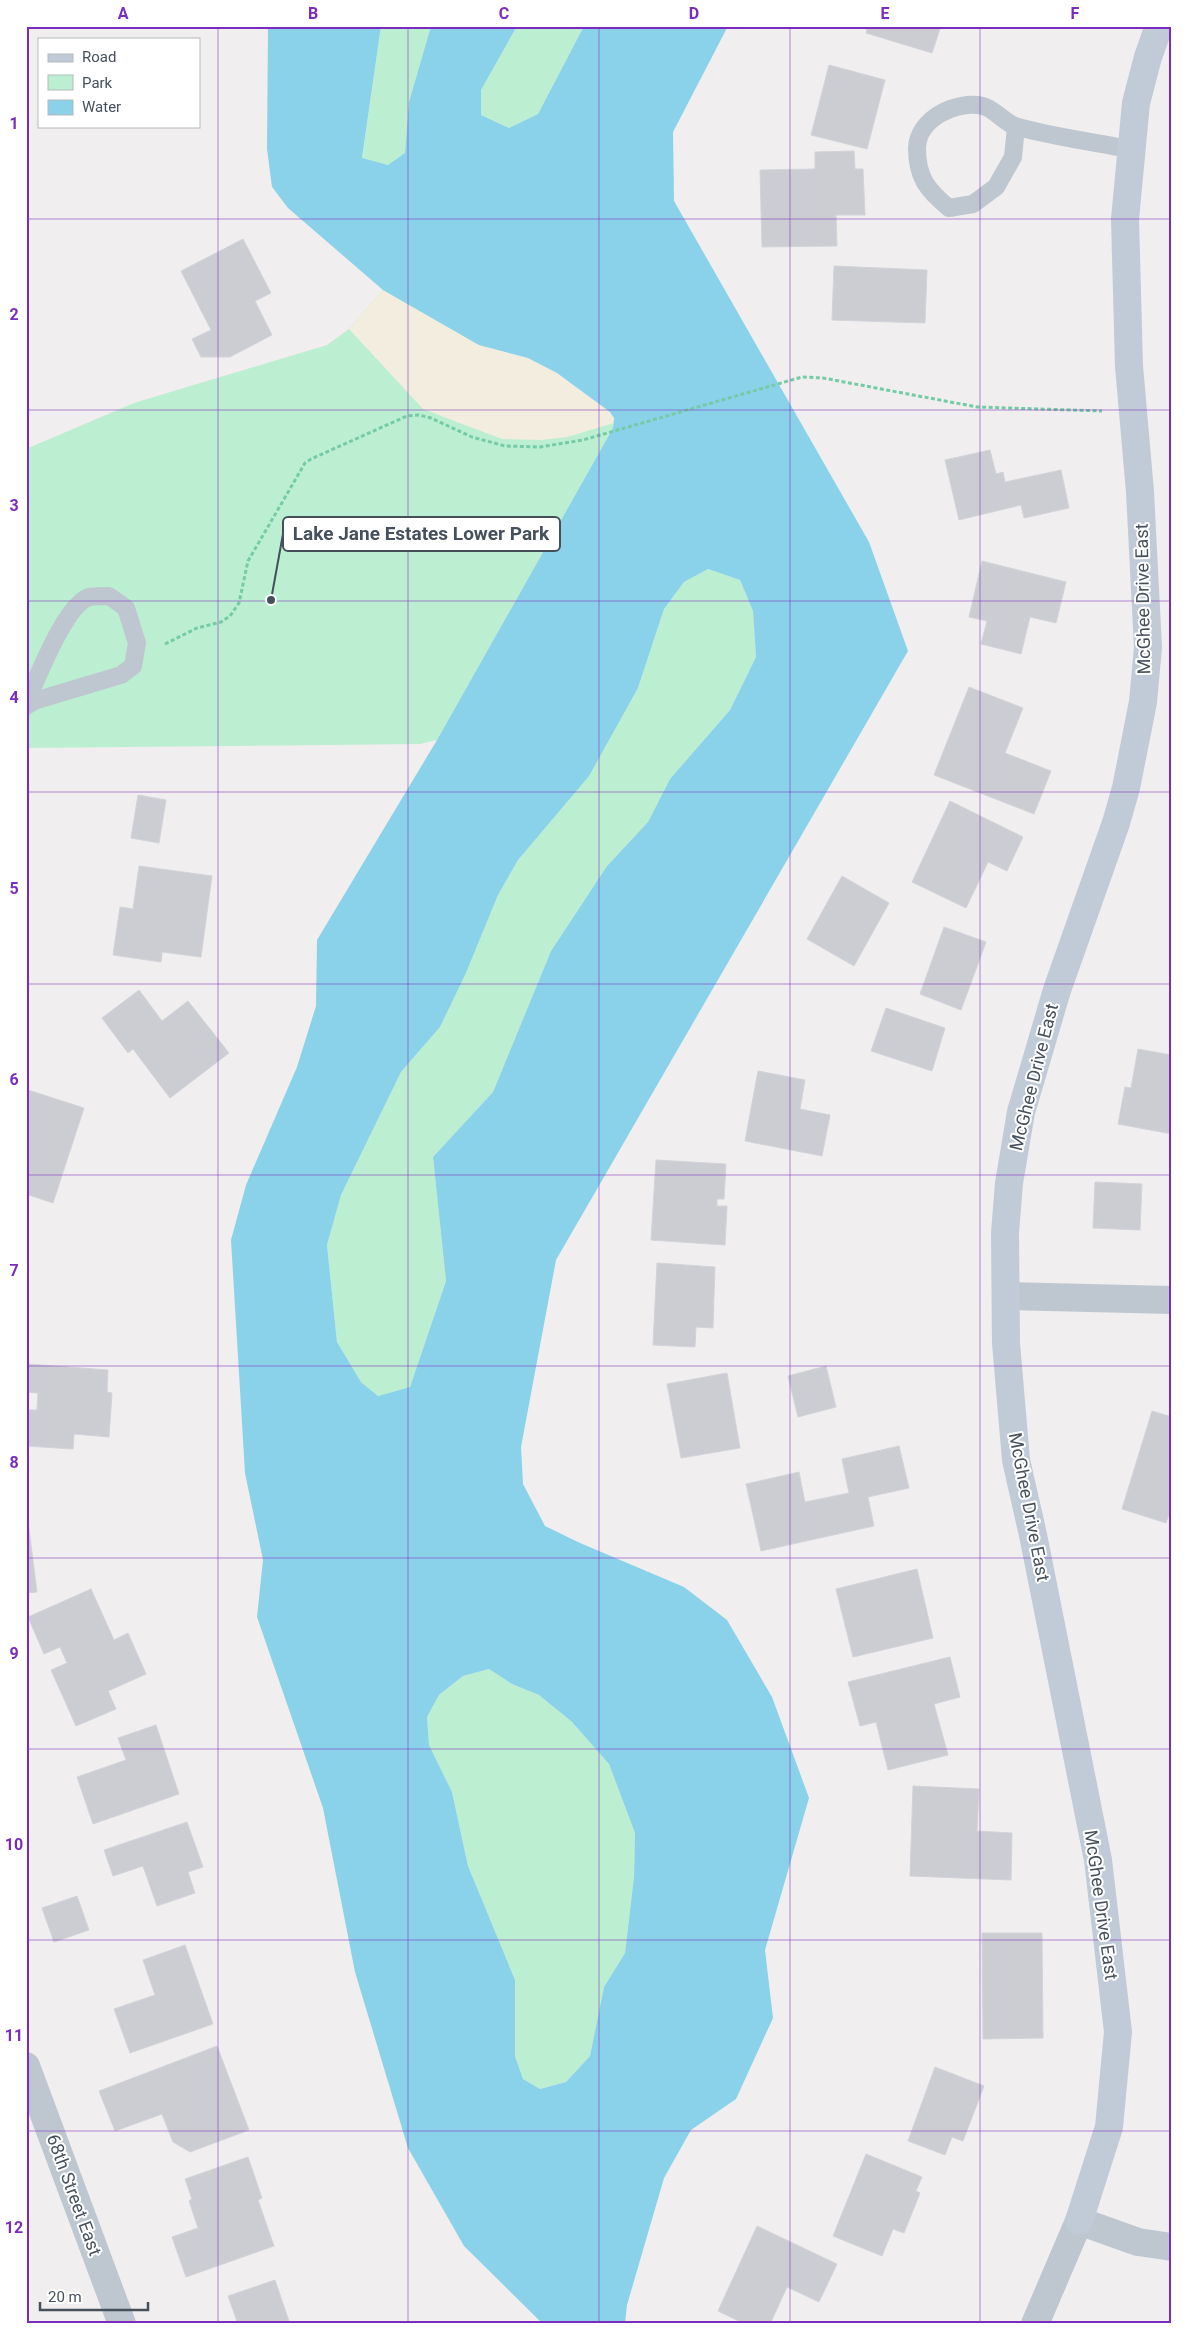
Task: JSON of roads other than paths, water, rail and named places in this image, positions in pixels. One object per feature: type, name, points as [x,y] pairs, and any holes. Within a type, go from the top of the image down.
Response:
[{"type":"street","name":"McGhee Drive East","points":[[1079,2221],[1109,2126],[1118,2032],[1098,1860],[1033,1535],[1016,1460],[1006,1343],[1005,1234],[1009,1183],[1021,1112],[1057,990],[1116,823],[1126,788],[1143,702],[1148,648],[1140,492],[1129,366],[1125,219],[1130,149],[1136,102],[1148,57],[1159,26]]},
{"type":"street","points":[[1006,1296],[1172,1300]]},
{"type":"street","name":"68th Street East","points":[[26,2066],[122,2324]]},
{"type":"street","points":[[1035,2324],[1079,2221],[1138,2242],[1172,2248]]},
{"type":"lane","points":[[1016,127],[1014,157],[996,187],[973,204],[949,208],[930,193],[917,166],[918,140],[933,118],[957,105],[984,106],[1016,127],[1130,149]]},
{"type":"lane","points":[[109,596],[126,608],[137,643],[133,666],[121,675],[26,704],[56,637],[75,608],[89,598],[109,596]]},
{"type":"water","points":[[268,26],[381,26],[362,158],[388,165],[405,153],[409,102],[431,26],[517,26],[481,90],[481,115],[509,128],[538,114],[584,26],[728,26],[673,132],[674,201],[869,542],[908,651],[556,1260],[521,1447],[523,1484],[545,1526],[580,1543],[684,1587],[727,1620],[772,1697],[809,1798],[765,1950],[773,2018],[736,2099],[691,2130],[664,2178],[627,2305],[625,2324],[543,2324],[464,2246],[408,2148],[355,1972],[323,1808],[257,1617],[263,1560],[245,1473],[231,1240],[246,1185],[297,1067],[316,1006],[317,940],[437,740],[613,428],[614,418],[610,412],[557,373],[528,358],[479,345],[383,290],[288,208],[272,187],[267,149]],"holes":[[[708,569],[740,580],[753,611],[756,657],[730,710],[670,779],[648,822],[607,866],[551,951],[493,1092],[433,1157],[446,1281],[410,1387],[378,1396],[361,1382],[337,1342],[327,1245],[341,1195],[401,1072],[440,1027],[466,973],[498,895],[518,860],[589,776],[638,688],[664,609],[684,582]],[[489,1669],[512,1684],[539,1695],[572,1722],[609,1764],[635,1833],[634,1877],[625,1953],[604,1987],[590,2056],[566,2082],[540,2089],[523,2079],[515,2056],[515,1980],[468,1866],[452,1792],[429,1745],[427,1717],[439,1695],[463,1676]]]},
{"type":"place","name":"Lake Jane Estates Lower Park","points":[[271,600]]}]
